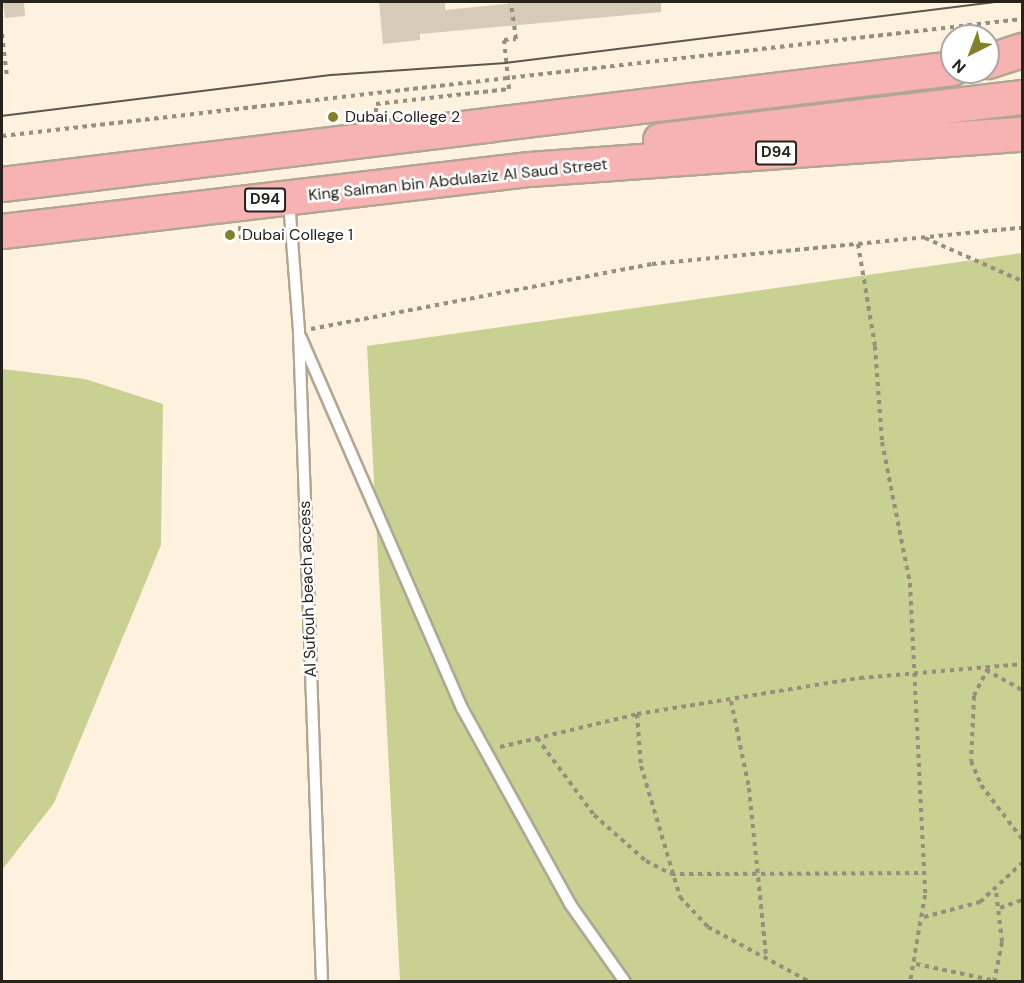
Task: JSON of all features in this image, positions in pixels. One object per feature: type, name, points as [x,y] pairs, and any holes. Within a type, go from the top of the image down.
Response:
[{"type":"main road","points":[[1000,58],[1023,50]]},
{"type":"main road","points":[[1000,61],[1023,60]]},
{"type":"main road","points":[[2,184],[378,140],[940,70]]},
{"type":"main road","points":[[529,169],[625,145],[1023,97]]},
{"type":"main road","name":"King Salman bin Abdulaziz Al Saud Street","points":[[2,231],[529,169],[1023,134]]},
{"type":"lane","name":"Al Sufouh beach access","points":[[289,197],[299,332],[322,981]]},
{"type":"lane","points":[[299,332],[398,570],[485,750],[570,904],[625,981]]},
{"type":"path","points":[[378,140],[376,104],[509,88],[504,40],[516,39],[511,2]]},
{"type":"path","points":[[2,136],[1023,19]]},
{"type":"path","points":[[2,33],[7,77]]},
{"type":"path","points":[[299,332],[652,264],[1023,228]]},
{"type":"path","points":[[925,238],[1023,281]]},
{"type":"path","points":[[858,244],[875,346],[882,442],[910,583],[924,873],[924,916],[916,964],[910,981]]},
{"type":"path","points":[[485,750],[637,714],[915,672],[987,669],[1023,664]]},
{"type":"path","points":[[987,669],[1023,690]]},
{"type":"path","points":[[987,669],[974,696],[971,761],[981,785],[1023,839]]},
{"type":"path","points":[[731,701],[749,788],[755,875],[766,956]]},
{"type":"path","points":[[637,714],[641,766],[671,874],[680,897],[697,919],[810,981]]},
{"type":"path","points":[[537,738],[594,815],[646,861],[671,874],[924,873]]},
{"type":"path","points":[[924,916],[963,909],[996,891],[1023,863]]},
{"type":"path","points":[[916,964],[995,981],[1002,942],[1000,908],[996,891]]},
{"type":"path","points":[[1000,908],[1023,900]]},
{"type":"green space","points":[[1022,253],[1022,981],[400,981],[367,346]]},
{"type":"green space","points":[[2,369],[85,379],[163,404],[161,545],[54,803],[2,870]]},
{"type":"building","points":[[3,2],[24,2],[25,16],[5,18]]},
{"type":"building","points":[[379,2],[445,2],[445,10],[524,2],[661,2],[661,12],[420,34],[420,40],[383,44]]},
{"type":"tram line","points":[[2,116],[331,75],[506,63],[998,2]]},
{"type":"place","name":"Dubai College 2","points":[[333,117]]},
{"type":"place","name":"Dubai College 1","points":[[230,235]]}]
